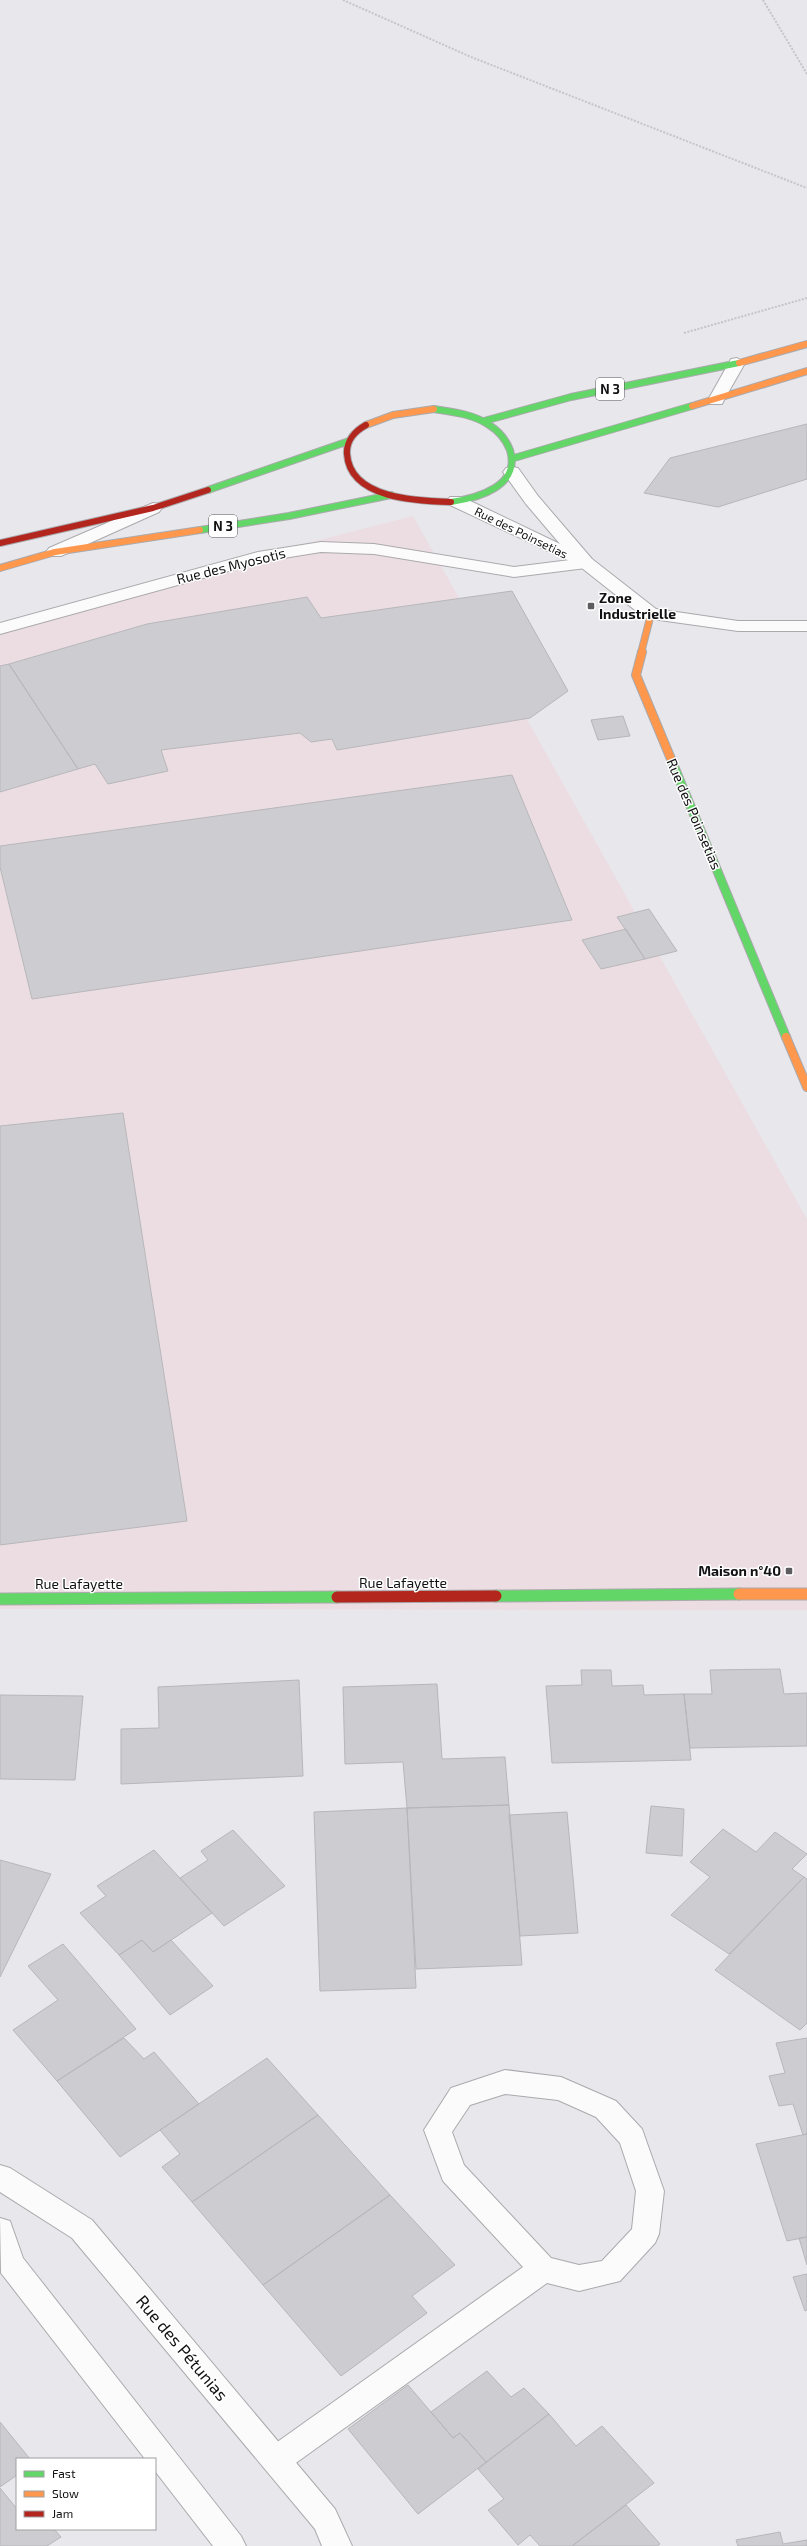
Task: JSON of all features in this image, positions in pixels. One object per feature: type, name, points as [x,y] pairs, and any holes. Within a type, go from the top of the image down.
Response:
[{"type":"main road","name":"N 3","points":[[484,421],[571,397],[737,363],[807,344]]},
{"type":"main road","name":"N 3","points":[[513,465],[506,438],[484,421],[461,413],[434,409],[407,410],[381,417],[362,427],[349,441],[345,453],[348,466],[357,478],[372,487],[391,495],[412,500],[456,501],[483,495],[501,484],[513,465],[807,371]]},
{"type":"main road","name":"N 3","points":[[0,544],[153,508],[258,474],[349,441]]},
{"type":"main road","name":"N 3","points":[[0,568],[55,552],[289,516],[391,495]]},
{"type":"main road","name":"Rue des Poinsetias","points":[[651,614],[636,675],[807,1088]]},
{"type":"main road","name":"Rue Lafayette","points":[[0,1599],[807,1594]]},
{"type":"street","points":[[716,400],[737,363]]},
{"type":"street","name":"Rue des Poinsetias","points":[[513,465],[532,500],[586,563],[651,614]]},
{"type":"street","name":"Rue des Poinsetias","points":[[456,501],[526,537],[586,563]]},
{"type":"street","name":"N 3","points":[[55,552],[153,508]]},
{"type":"street","name":"Rue des Myosotis","points":[[0,628],[264,556],[321,547],[374,549],[514,572],[586,563]]},
{"type":"street","points":[[651,614],[738,626],[807,626]]},
{"type":"street","points":[[276,2460],[543,2269],[579,2278],[610,2272],[646,2234],[650,2191],[632,2137],[606,2109],[561,2089],[505,2082],[461,2096],[438,2130],[453,2172],[543,2269]]},
{"type":"street","name":"Rue des Pétunias","points":[[0,2177],[82,2230],[325,2519],[337,2546]]},
{"type":"street","points":[[0,2230],[11,2264],[231,2546]]},
{"type":"path","points":[[343,0],[471,57],[807,188]]},
{"type":"path","points":[[763,0],[807,74]]},
{"type":"shaded area","points":[[413,516],[807,1219],[807,1610],[0,1609],[0,622]]},
{"type":"building","points":[[807,424],[807,479],[718,507],[644,493],[670,458]]},
{"type":"building","points":[[512,591],[568,691],[530,718],[337,750],[332,739],[311,742],[300,733],[161,750],[168,771],[108,784],[95,764],[78,769],[9,664],[147,624],[307,597],[321,618]]},
{"type":"building","points":[[9,664],[78,769],[0,792],[0,666]]},
{"type":"building","points":[[623,716],[630,736],[598,740],[591,720]]},
{"type":"building","points":[[512,775],[572,920],[32,999],[0,867],[0,846]]},
{"type":"building","points":[[649,909],[677,951],[645,959],[617,917]]},
{"type":"building","points":[[626,929],[645,959],[601,969],[582,940]]},
{"type":"building","points":[[123,1113],[187,1521],[0,1545],[0,1126]]},
{"type":"building","points":[[780,1669],[784,1694],[807,1693],[807,1746],[690,1748],[684,1694],[712,1694],[710,1670]]},
{"type":"building","points":[[581,1670],[611,1670],[612,1686],[643,1685],[644,1695],[684,1694],[691,1760],[552,1763],[546,1686],[582,1685]]},
{"type":"building","points":[[299,1680],[303,1776],[121,1784],[121,1729],[159,1728],[158,1687]]},
{"type":"building","points":[[437,1684],[442,1759],[505,1757],[509,1805],[407,1808],[403,1762],[345,1764],[343,1687]]},
{"type":"building","points":[[0,1695],[83,1696],[75,1780],[0,1779]]},
{"type":"building","points":[[509,1805],[522,1965],[416,1969],[407,1808]]},
{"type":"building","points":[[651,1806],[684,1809],[682,1856],[646,1853]]},
{"type":"building","points":[[407,1808],[416,1988],[320,1991],[314,1812]]},
{"type":"building","points":[[567,1812],[578,1933],[520,1936],[509,1815]]},
{"type":"building","points":[[723,1829],[756,1852],[775,1832],[807,1854],[792,1869],[804,1877],[729,1954],[671,1915],[710,1877],[690,1862]]},
{"type":"building","points":[[233,1830],[285,1886],[224,1926],[180,1878],[208,1860],[201,1851]]},
{"type":"building","points":[[154,1850],[212,1913],[153,1952],[142,1940],[119,1955],[80,1913],[106,1896],[97,1886]]},
{"type":"building","points":[[0,1860],[51,1874],[0,1977]]},
{"type":"building","points":[[804,1877],[807,1879],[807,2023],[800,2030],[715,1970]]},
{"type":"building","points":[[142,1940],[153,1952],[171,1940],[213,1986],[170,2015],[119,1955]]},
{"type":"building","points":[[63,1944],[136,2029],[57,2081],[13,2030],[58,2000],[28,1966]]},
{"type":"building","points":[[124,2038],[144,2059],[154,2052],[199,2104],[120,2157],[57,2081]]},
{"type":"building","points":[[807,2038],[807,2134],[803,2135],[793,2104],[779,2106],[769,2076],[785,2073],[776,2043]]},
{"type":"building","points":[[267,2058],[318,2115],[192,2202],[162,2167],[180,2154],[160,2130]]},
{"type":"building","points":[[318,2115],[390,2195],[263,2285],[192,2202]]},
{"type":"building","points":[[807,2134],[807,2237],[787,2241],[756,2144]]},
{"type":"building","points":[[390,2195],[455,2265],[412,2296],[427,2313],[341,2376],[263,2285]]},
{"type":"building","points":[[807,2237],[807,2265],[799,2238]]},
{"type":"building","points":[[807,2274],[807,2310],[805,2311],[793,2277]]},
{"type":"building","points":[[487,2371],[511,2397],[524,2388],[549,2414],[486,2462],[460,2433],[453,2438],[431,2412]]},
{"type":"building","points":[[408,2385],[453,2438],[460,2433],[486,2462],[418,2514],[348,2429]]},
{"type":"building","points":[[549,2414],[576,2446],[602,2426],[654,2483],[572,2546],[540,2546],[530,2535],[518,2545],[488,2510],[504,2499],[478,2469]]},
{"type":"building","points":[[0,2422],[29,2458],[16,2458],[16,2476],[0,2487]]},
{"type":"building","points":[[0,2488],[16,2508],[16,2530],[55,2530],[61,2537],[47,2546],[0,2546]]},
{"type":"building","points":[[626,2505],[660,2544],[657,2546],[572,2546]]},
{"type":"building","points":[[780,2532],[783,2544],[807,2540],[807,2546],[738,2546],[736,2540]]},
{"type":"traffic: fast","points":[[484,421],[571,397],[739,363]]},
{"type":"traffic: fast","points":[[514,458],[692,406]]},
{"type":"traffic: fast","points":[[434,409],[456,412],[477,418],[490,425],[499,432],[506,441],[513,461],[511,471],[505,480],[496,487],[486,493],[451,502]]},
{"type":"traffic: fast","points":[[208,490],[349,441]]},
{"type":"traffic: fast","points":[[200,530],[289,516],[391,495]]},
{"type":"traffic: fast","points":[[671,759],[786,1037]]},
{"type":"traffic: fast","points":[[496,1596],[739,1594]]},
{"type":"traffic: fast","points":[[0,1599],[337,1597]]},
{"type":"traffic: slow","points":[[739,363],[807,344]]},
{"type":"traffic: slow","points":[[692,406],[807,371]]},
{"type":"traffic: slow","points":[[366,425],[393,415],[434,409]]},
{"type":"traffic: slow","points":[[0,568],[55,552],[200,530]]},
{"type":"traffic: slow","points":[[651,614],[636,675],[671,759]]},
{"type":"traffic: slow","points":[[786,1037],[807,1087]]},
{"type":"traffic: slow","points":[[739,1594],[807,1594]]},
{"type":"traffic: jam","points":[[366,425],[352,436],[347,449],[350,468],[359,480],[372,488],[388,494],[422,501],[451,502]]},
{"type":"traffic: jam","points":[[0,543],[153,508],[208,490]]},
{"type":"traffic: jam","points":[[337,1597],[496,1596]]},
{"type":"place","name":"Zone Industrielle","points":[[591,606]]},
{"type":"place","name":"Maison n°40","points":[[789,1571]]}]
